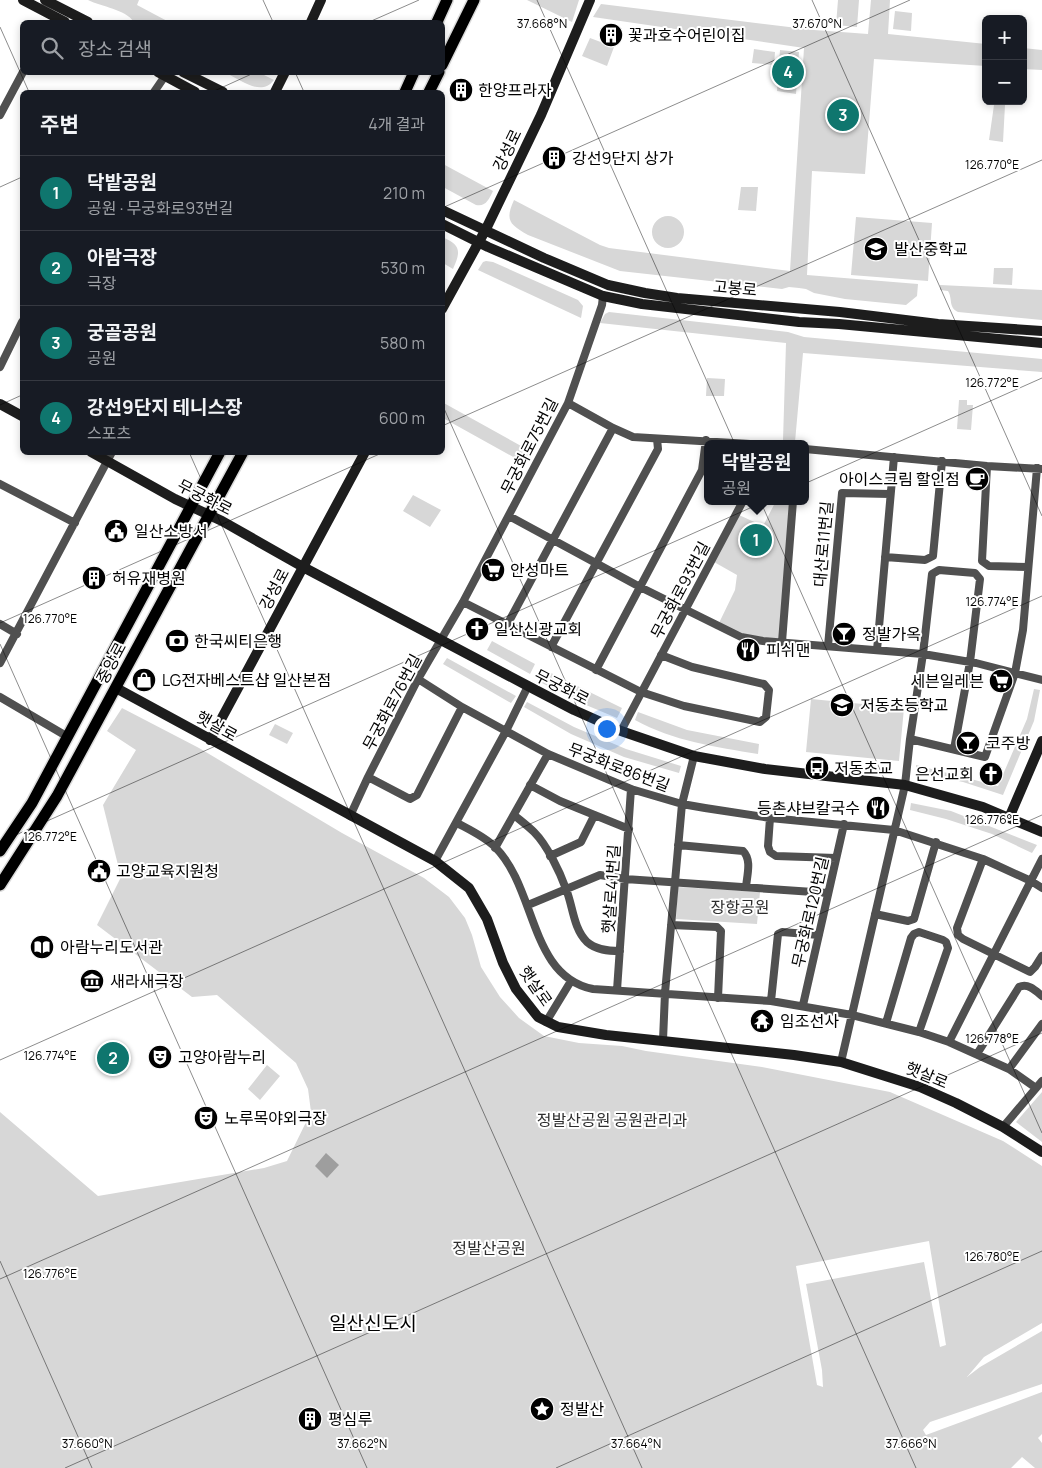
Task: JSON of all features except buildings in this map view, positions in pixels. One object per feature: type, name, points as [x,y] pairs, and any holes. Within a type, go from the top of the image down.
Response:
[{"type":"main road","points":[[23,0],[52,20]]},
{"type":"main road","points":[[45,0],[84,20]]},
{"type":"main road","points":[[311,20],[321,0]]},
{"type":"main road","points":[[438,20],[447,0]]},
{"type":"main road","points":[[445,59],[474,0]]},
{"type":"main road","name":"강성로","points":[[445,304],[480,243],[541,115],[590,0]]},
{"type":"main road","points":[[164,75],[191,90]]},
{"type":"main road","points":[[189,75],[219,90]]},
{"type":"main road","points":[[276,90],[284,75]]},
{"type":"main road","points":[[406,90],[413,75]]},
{"type":"main road","points":[[431,90],[438,75]]},
{"type":"main road","name":"고봉로","points":[[445,211],[544,258],[608,285],[645,293],[677,298],[840,312],[938,324],[1042,331]]},
{"type":"main road","name":"고봉로","points":[[445,226],[480,243],[603,296],[676,309],[799,322],[1042,343]]},
{"type":"main road","points":[[0,404],[20,415]]},
{"type":"main road","name":"중앙로","points":[[0,852],[32,803],[218,455]]},
{"type":"main road","name":"중앙로","points":[[0,885],[57,796],[241,455]]},
{"type":"main road","name":"강성로","points":[[210,740],[363,455]]},
{"type":"main road","name":"무궁화로","points":[[109,457],[191,507],[441,641],[574,710],[621,731],[694,756],[765,769],[905,785],[983,807],[1042,832]]},
{"type":"main road","name":"햇살로","points":[[116,688],[435,861],[469,888],[487,919],[503,963],[516,989],[538,1017],[546,1022],[558,1027],[587,1032],[841,1062],[920,1087],[980,1114],[1042,1152]]},
{"type":"main road","points":[[1009,818],[1042,742]]},
{"type":"street","points":[[0,115],[21,75]]},
{"type":"street","points":[[155,90],[162,75]]},
{"type":"street","name":"무궁화로75번길","points":[[441,641],[568,403],[602,305],[603,296]]},
{"type":"street","points":[[0,367],[20,333]]},
{"type":"street","points":[[568,403],[633,437],[706,440]]},
{"type":"street","points":[[507,625],[613,428]]},
{"type":"street","points":[[551,646],[658,450],[658,438]]},
{"type":"street","points":[[809,449],[1040,469],[1028,567],[1023,630],[1015,673],[985,757],[910,739]]},
{"type":"street","points":[[596,670],[702,470],[704,455]]},
{"type":"street","points":[[0,664],[109,457]]},
{"type":"street","points":[[877,650],[894,458]]},
{"type":"street","points":[[885,557],[925,560],[934,556],[942,461]]},
{"type":"street","points":[[987,466],[982,561],[989,566],[1028,567]]},
{"type":"street","points":[[0,484],[74,523]]},
{"type":"street","name":"대산로11번길","points":[[828,646],[842,493],[890,494]]},
{"type":"street","name":"무궁화로93번길","points":[[621,731],[741,505]]},
{"type":"street","name":"대산로11번길","points":[[782,642],[793,505]]},
{"type":"street","points":[[508,516],[640,587],[741,637],[763,641],[923,654],[970,662],[1042,680]]},
{"type":"street","points":[[841,1062],[905,785],[932,574],[939,570],[975,573],[980,579],[970,662],[954,750]]},
{"type":"street","points":[[462,602],[641,692],[684,706],[760,722],[766,717],[769,690],[764,684],[692,667],[661,655]]},
{"type":"street","points":[[0,624],[17,634]]},
{"type":"street","name":"무궁화로76번길","points":[[350,816],[418,679],[441,641]]},
{"type":"street","name":"무궁화로86번길","points":[[418,679],[462,707],[548,754],[631,789],[682,804],[770,818]]},
{"type":"street","points":[[435,861],[506,731],[528,686]]},
{"type":"street","points":[[0,697],[68,737]]},
{"type":"street","points":[[368,777],[410,798],[417,795],[462,707]]},
{"type":"street","name":"무궁화로86번길","points":[[496,848],[548,754]]},
{"type":"street","points":[[663,1040],[665,993],[682,804],[694,756]]},
{"type":"street","name":"햇살로41번길","points":[[530,785],[594,816],[629,829]]},
{"type":"street","name":"햇살로41번길","points":[[617,990],[631,789]]},
{"type":"street","name":"햇살로41번길","points":[[514,815],[535,833],[550,856],[566,889],[575,921],[582,936],[594,947],[607,951],[620,951]]},
{"type":"street","points":[[550,856],[581,842],[594,816]]},
{"type":"street","points":[[836,858],[776,856],[770,852],[768,846],[770,818],[894,830],[936,842],[983,859],[1042,888]]},
{"type":"street","points":[[457,823],[496,848],[512,870],[528,905],[546,953],[556,969],[571,981],[584,987],[771,1001],[852,1015],[919,1032],[949,1042],[1009,1069],[1036,1088]]},
{"type":"street","name":"무궁화로120번길","points":[[802,1005],[844,824]]},
{"type":"street","points":[[875,914],[908,921],[914,918],[936,842]]},
{"type":"street","points":[[678,846],[742,851],[747,855],[748,860],[746,887]]},
{"type":"street","points":[[983,859],[957,928],[958,935],[1030,972],[1035,968],[1042,956]]},
{"type":"street","points":[[949,1042],[1042,859]]},
{"type":"street","points":[[528,905],[600,875],[625,879],[828,893]]},
{"type":"street","points":[[671,925],[716,927],[721,931],[718,998]]},
{"type":"street","points":[[771,1001],[778,934],[782,932],[819,935]]},
{"type":"street","points":[[886,1023],[914,934],[919,932],[943,940],[948,948],[919,1032]]},
{"type":"street","points":[[546,1022],[571,981]]},
{"type":"street","points":[[978,1054],[1019,987],[1024,985],[1030,987],[1042,996]]},
{"type":"street","points":[[1009,1069],[1042,1024]]},
{"type":"street","points":[[1003,1127],[1042,1081]]},
{"type":"green space","points":[[88,0],[139,0],[137,5],[165,20],[132,20],[119,11]]},
{"type":"green space","points":[[527,0],[579,0],[572,22]]},
{"type":"green space","points":[[838,0],[859,0],[857,27],[836,25]]},
{"type":"green space","points":[[871,0],[890,0],[888,34],[982,44],[982,66],[874,59],[865,174],[812,171],[807,275],[918,284],[917,296],[906,305],[845,299],[799,288],[789,287],[782,289],[620,271],[528,235],[510,221],[509,217],[514,200],[609,248],[790,271],[804,48],[593,17],[601,4],[814,30],[868,34]]},
{"type":"green space","points":[[895,11],[912,13],[911,31],[893,29]]},
{"type":"green space","points":[[590,38],[614,47],[607,66],[582,56]]},
{"type":"green space","points":[[1027,48],[1042,50],[1042,70],[1027,69]]},
{"type":"green space","points":[[754,49],[775,52],[774,65],[752,63]]},
{"type":"green space","points":[[780,50],[799,52],[796,94],[777,91]]},
{"type":"green space","points":[[230,75],[264,75],[274,80],[269,85],[263,87],[244,83]]},
{"type":"green space","points":[[994,105],[1005,105],[1003,142],[989,140]]},
{"type":"green space","points":[[445,165],[493,191],[487,202],[482,205],[476,205],[445,188]]},
{"type":"green space","points":[[741,187],[758,187],[756,211],[738,210]]},
{"type":"green space","points":[[668,216],[674,217],[679,221],[683,226],[683,238],[679,243],[674,247],[668,248],[662,247],[657,243],[653,238],[652,232],[653,226],[657,221],[662,217]]},
{"type":"green space","points":[[856,217],[932,223],[928,281],[851,275]]},
{"type":"green space","points":[[445,238],[453,243],[458,249],[453,269],[445,264]]},
{"type":"green space","points":[[483,262],[493,262],[578,300],[583,306],[581,318],[478,270]]},
{"type":"green space","points":[[994,268],[1013,268],[1012,285],[993,284]]},
{"type":"green space","points":[[940,285],[1042,290],[1042,320],[958,312],[953,308],[948,291],[940,290]]},
{"type":"green space","points":[[609,312],[788,332],[804,337],[1042,359],[1042,372],[803,353],[795,440],[783,440],[786,343],[600,323],[605,314]]},
{"type":"green space","points":[[707,378],[725,379],[724,396],[706,396]]},
{"type":"green space","points":[[959,400],[967,400],[967,405],[973,405],[971,430],[957,429]]},
{"type":"green space","points":[[445,404],[532,452],[526,464],[445,419]]},
{"type":"green space","points":[[413,495],[441,510],[430,527],[403,511]]},
{"type":"green space","points":[[774,505],[790,505],[779,638],[776,639],[742,634],[719,623],[735,590],[737,575],[714,562],[739,515],[763,526]]},
{"type":"green space","points":[[492,641],[535,664],[530,674],[487,650]]},
{"type":"green space","points":[[447,658],[516,696],[511,703],[443,664]]},
{"type":"green space","points":[[547,671],[622,708],[617,718],[542,683]]},
{"type":"green space","points":[[1034,689],[1040,690],[1034,721],[1003,795],[963,782],[916,772],[916,765],[998,786],[1027,719]]},
{"type":"green space","points":[[811,699],[904,708],[899,761],[806,752]]},
{"type":"green space","points":[[527,702],[574,727],[626,749],[681,766],[679,773],[624,757],[571,734],[524,707]]},
{"type":"green space","name":"정발산공원","points":[[122,708],[199,748],[342,833],[424,878],[449,897],[465,918],[481,967],[500,997],[519,1018],[544,1036],[579,1043],[622,1046],[762,1067],[890,1092],[1003,1141],[1042,1166],[1042,1323],[984,1357],[967,1377],[980,1367],[1042,1331],[1042,1384],[930,1422],[923,1430],[926,1435],[1042,1392],[1042,1434],[1038,1438],[1042,1443],[1042,1468],[1035,1468],[1022,1457],[1011,1468],[0,1468],[0,1112],[98,1196],[264,1168],[287,1161],[311,1112],[308,1089],[296,1063],[217,995],[192,997],[97,925],[121,877],[103,805],[136,750],[107,731]],"holes":[[[929,1241],[946,1345],[940,1347],[924,1262],[806,1284],[822,1370],[823,1387],[817,1385],[796,1266]]]},
{"type":"green space","points":[[638,712],[687,730],[759,744],[758,754],[726,749],[664,733],[635,720]]},
{"type":"green space","points":[[275,724],[293,733],[287,744],[269,735]]},
{"type":"green space","points":[[911,803],[951,811],[1037,845],[1032,853],[992,834],[910,810]]},
{"type":"green space","name":"장항공원","points":[[678,887],[760,892],[757,924],[676,919]]},
{"type":"green space","points":[[267,1065],[280,1076],[260,1100],[248,1089]]},
{"type":"green space","points":[[1042,1092],[1042,1142],[1016,1122]]},
{"type":"shaded area","points":[[326,1153],[339,1165],[327,1178],[315,1166]]},
{"type":"place","name":"꽃과호수어린이집","points":[[611,35]]},
{"type":"place","name":"강선9단지 테니스장","points":[[788,72]]},
{"type":"place","name":"한양프라자","points":[[461,90]]},
{"type":"place","name":"궁골공원","points":[[843,115]]},
{"type":"place","name":"강선9단지 상가","points":[[554,158]]},
{"type":"place","name":"발산중학교","points":[[876,249]]},
{"type":"place","name":"아이스크림 할인점","points":[[977,479]]},
{"type":"place","name":"일산소방서","points":[[116,531]]},
{"type":"place","name":"닥밭공원","points":[[756,540]]},
{"type":"place","name":"안성마트","points":[[493,570]]},
{"type":"place","name":"허유재병원","points":[[94,578]]},
{"type":"place","name":"일산신광교회","points":[[477,629]]},
{"type":"place","name":"정발가옥","points":[[844,634]]},
{"type":"place","name":"한국씨티은행","points":[[177,641]]},
{"type":"place","name":"피쉬맨","points":[[748,650]]},
{"type":"place","name":"LG전자베스트샵 일산본점","points":[[144,680]]},
{"type":"place","name":"세븐일레븐","points":[[1001,681]]},
{"type":"place","name":"저동초등학교","points":[[842,705]]},
{"type":"place","name":"코주방","points":[[968,743]]},
{"type":"place","name":"저동초교","points":[[817,768]]},
{"type":"place","name":"은선교회","points":[[991,774]]},
{"type":"place","name":"등촌샤브칼국수","points":[[878,808]]},
{"type":"place","name":"고양교육지원청","points":[[99,871]]},
{"type":"place","name":"아람누리도서관","points":[[42,947]]},
{"type":"place","name":"새라새극장","points":[[92,981]]},
{"type":"place","name":"임조선사","points":[[762,1021]]},
{"type":"place","name":"고양아람누리","points":[[160,1057]]},
{"type":"place","name":"아람극장","points":[[113,1058]]},
{"type":"place","name":"노루목야외극장","points":[[206,1118]]},
{"type":"place","name":"정발산","points":[[542,1409]]},
{"type":"place","name":"평심루","points":[[310,1419]]},
{"type":"district","name":"일산신도시","points":[[373,1323]]},
{"type":"park label","name":"정발산공원 공원관리과","points":[[612,1120]]}]
